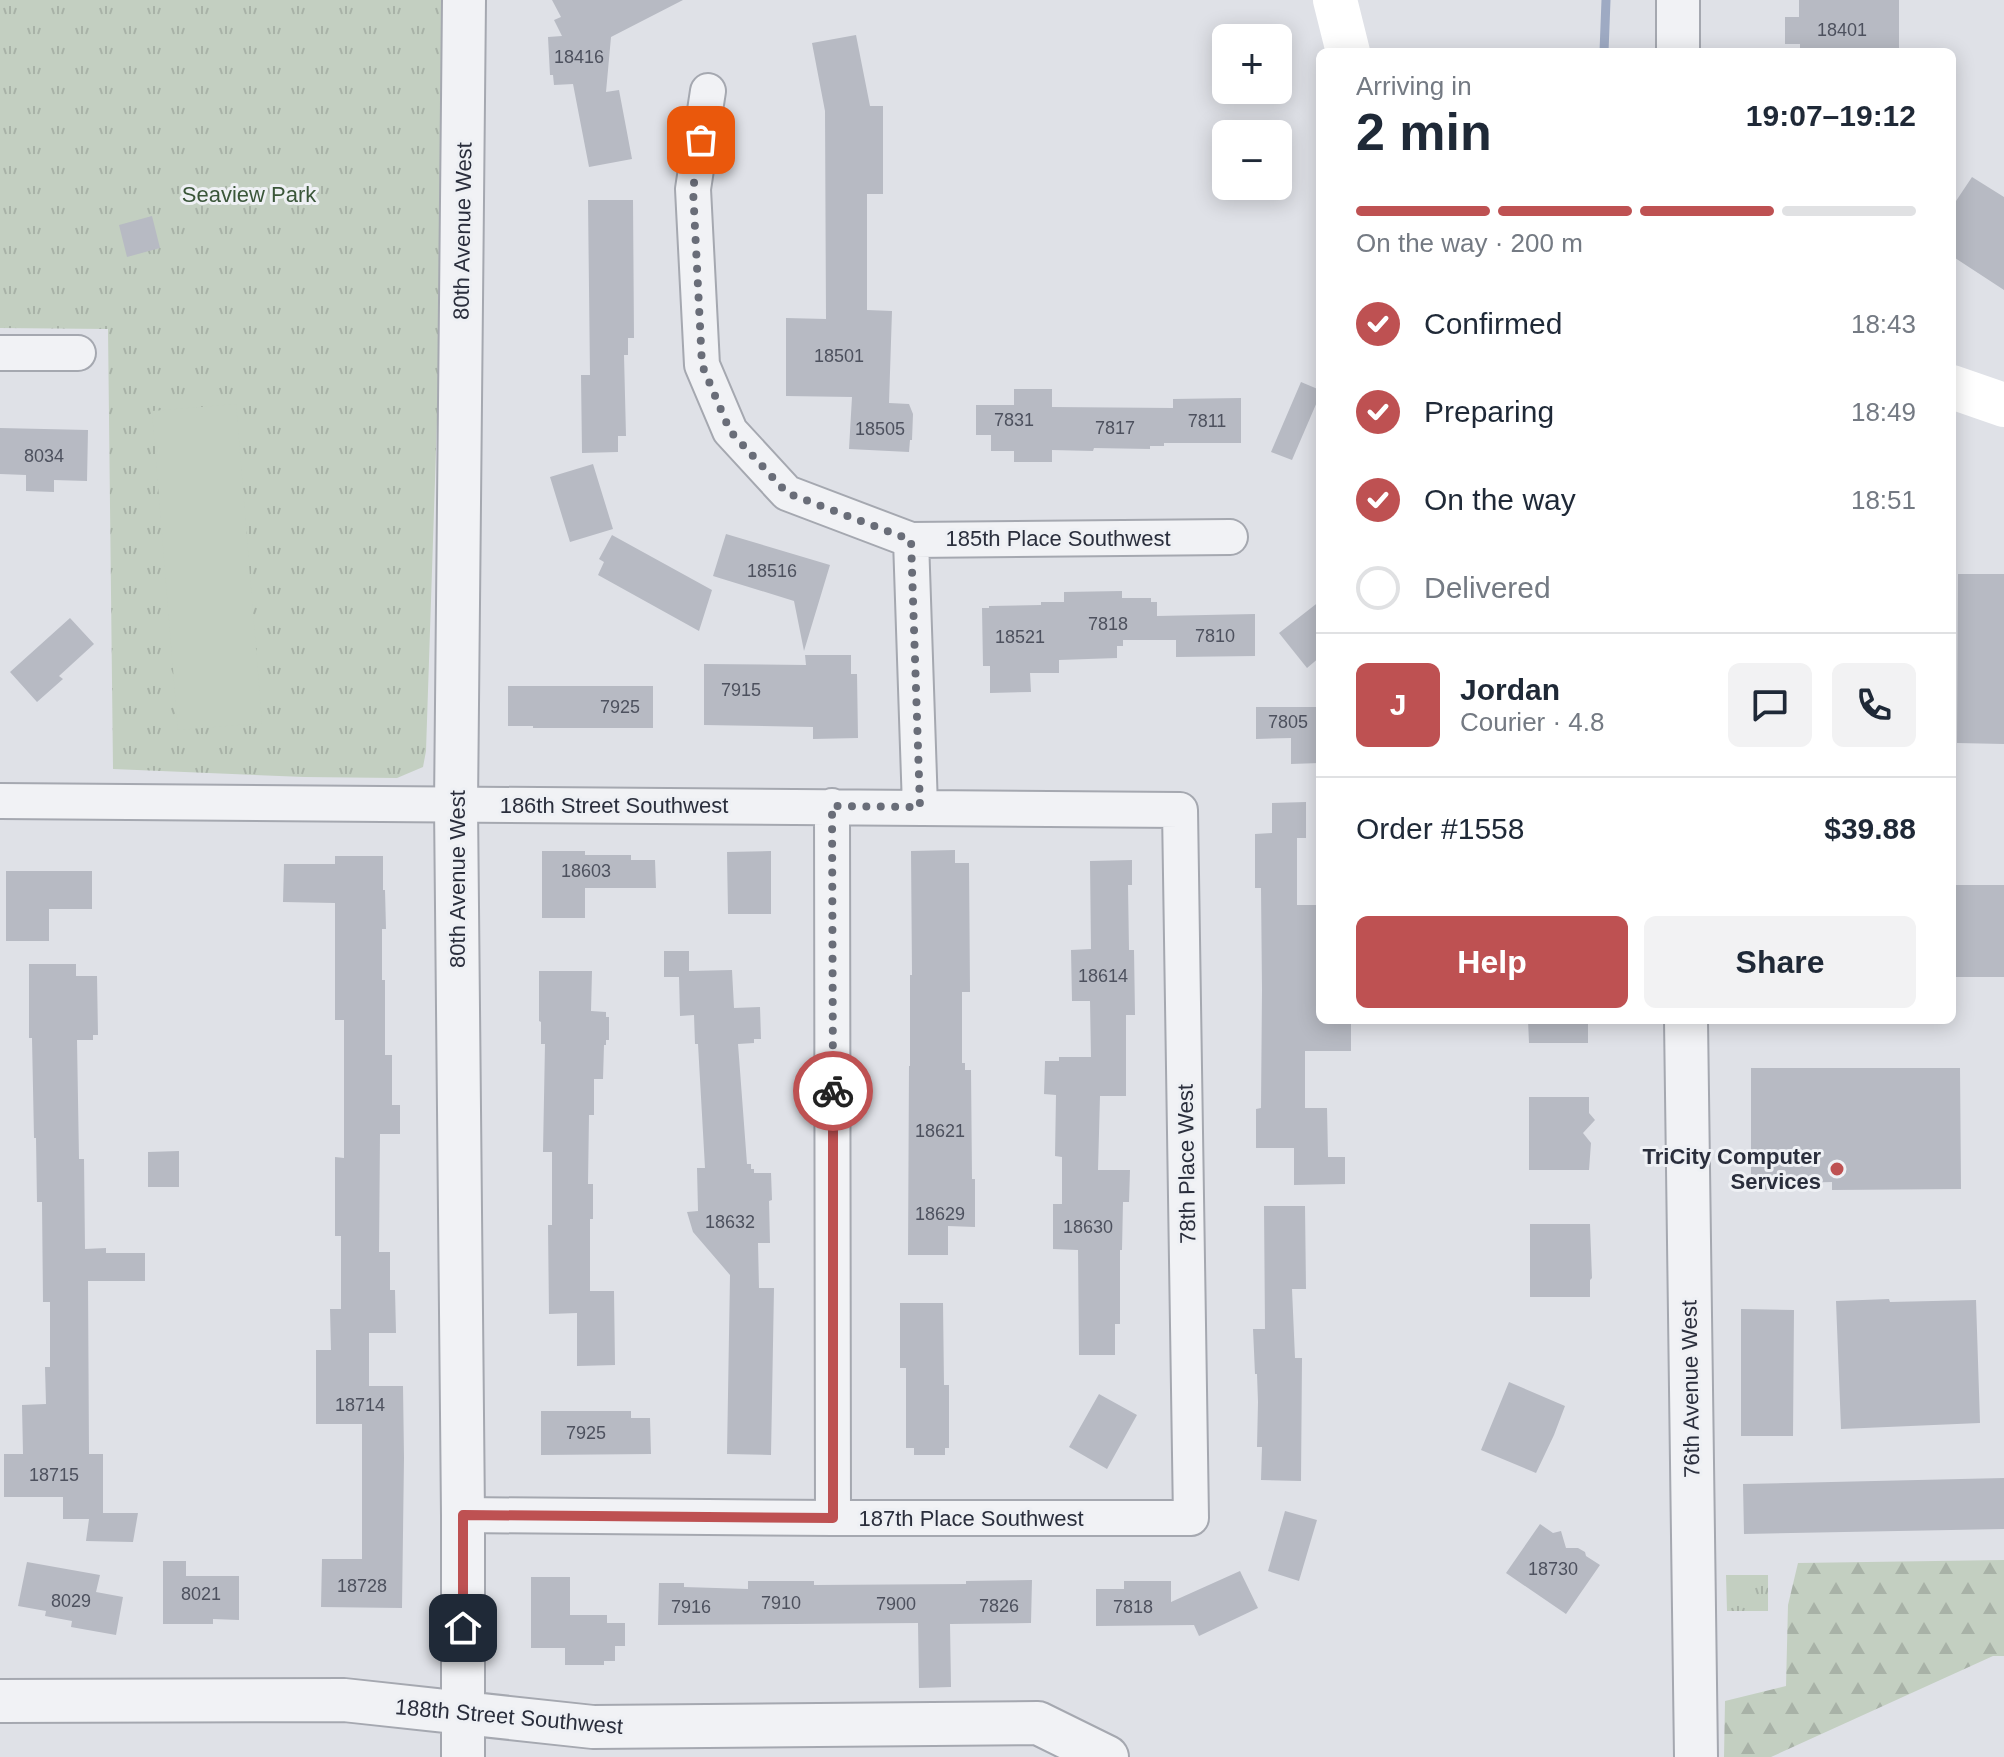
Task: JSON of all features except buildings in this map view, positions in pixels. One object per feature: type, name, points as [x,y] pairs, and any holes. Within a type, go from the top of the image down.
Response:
[{"type":"main road","points":[[1335,0],[1347,48]]},
{"type":"main road","points":[[1956,388],[2004,405]]},
{"type":"street","name":"80th Avenue West","points":[[463,1757],[456,805],[464,0]]},
{"type":"street","points":[[1678,0],[1678,48]]},
{"type":"street","name":"185th Place Southwest","points":[[708,91],[693,189],[702,365],[730,431],[787,493],[911,540],[1230,537]]},
{"type":"street","points":[[0,353],[78,353]]},
{"type":"street","points":[[911,540],[920,807]]},
{"type":"street","name":"186th Street Southwest","points":[[0,801],[1180,810]]},
{"type":"street","points":[[832,806],[833,1518]]},
{"type":"street","name":"78th Place West","points":[[1180,810],[1191,1518]]},
{"type":"street","name":"76th Avenue West","points":[[1686,1024],[1696,1757]]},
{"type":"street","name":"187th Place Southwest","points":[[463,1515],[1191,1518]]},
{"type":"street","name":"188th Street Southwest","points":[[0,1701],[344,1700],[593,1727],[1038,1723],[1107,1757]]},
{"type":"green space","name":"Seaview Park","points":[[0,0],[451,0],[426,751],[423,767],[397,778],[113,769],[108,329],[0,328]]},
{"type":"green space","points":[[236,404],[262,723],[178,730],[152,411]]},
{"type":"green space","points":[[2004,1560],[2004,1656],[1993,1656],[1771,1757],[1724,1757],[1725,1701],[1786,1686],[1788,1605],[1798,1563]]},
{"type":"green space","points":[[1726,1575],[1768,1575],[1768,1611],[1727,1611]]},
{"type":"waterway","points":[[1604,48],[1606,0]]},
{"type":"way so far","points":[[701,140],[693,189],[702,365],[730,431],[787,493],[911,540],[920,807],[832,806],[833,1091]]},
{"type":"place","name":"TriCity Computer Services","points":[[1837,1169]]},
{"type":"route","points":[[463,1628],[463,1515],[833,1518],[833,1091]]}]
